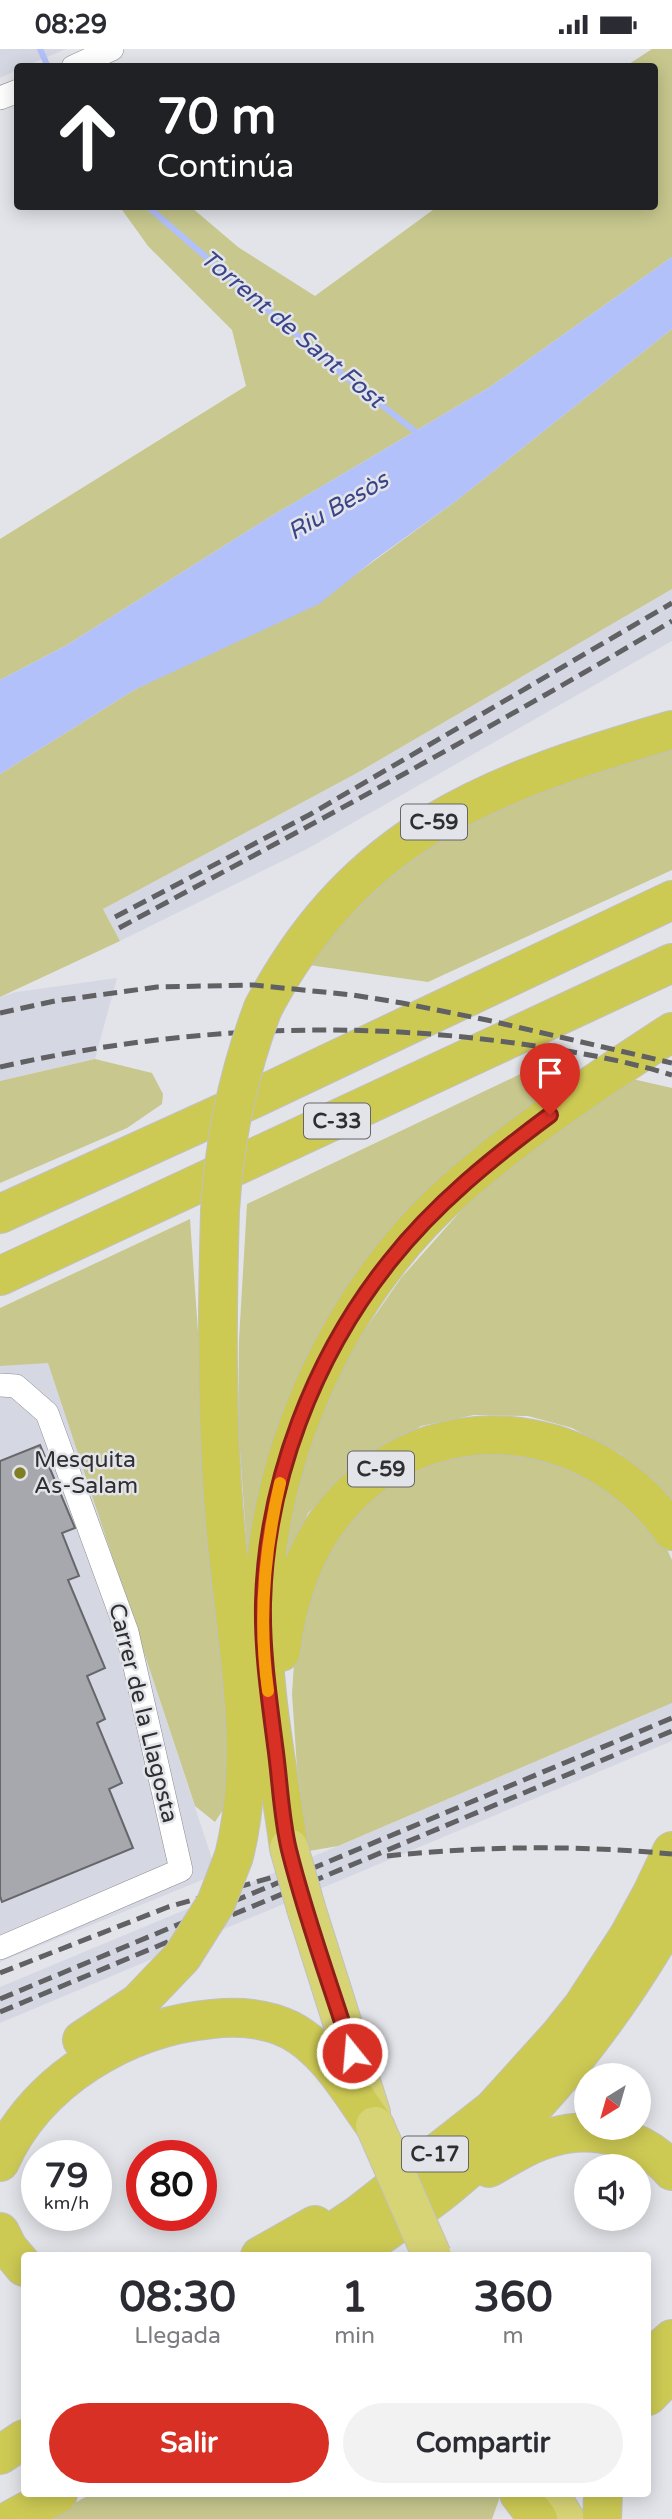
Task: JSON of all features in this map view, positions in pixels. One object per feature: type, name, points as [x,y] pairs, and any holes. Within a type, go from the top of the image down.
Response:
[{"type":"highway","name":"C-59","points":[[430,2252],[375,2126],[306,1908],[243,1694],[218,1435],[220,1211],[226,1138],[236,1090],[262,1008],[279,976],[321,918],[373,866],[428,825],[506,785],[552,767],[672,730]]},
{"type":"highway","name":"C-33","points":[[0,1215],[253,1099],[672,900]]},
{"type":"highway","name":"C-33","points":[[0,1276],[672,963]]},
{"type":"highway","name":"C-59","points":[[289,1848],[263,1639],[263,1602],[269,1533],[282,1477],[293,1441],[329,1355],[364,1296],[389,1261],[457,1188],[591,1084],[672,1032]]},
{"type":"highway","name":"C-59","points":[[278,1766],[278,1671],[289,1602],[306,1557],[325,1524],[348,1496],[379,1470],[419,1449],[459,1438],[503,1435],[544,1440],[585,1455],[623,1478],[645,1497],[672,1531]]},
{"type":"highway","points":[[0,2116],[24,2087],[63,2052],[138,2003],[182,1957],[216,1903],[234,1856],[246,1791],[243,1694]]},
{"type":"highway","name":"C-17","points":[[302,2252],[358,2215],[493,2109],[583,2006],[628,1937],[672,1851]]},
{"type":"highway","name":"C-17","points":[[356,2252],[449,2186],[518,2123],[583,2051],[624,1994],[672,1915]]},
{"type":"highway","points":[[0,2162],[8,2145],[32,2112],[85,2065],[128,2040],[177,2024],[199,2020],[259,2019],[291,2031],[319,2052],[375,2126]]},
{"type":"highway","points":[[449,2186],[534,2144],[571,2133],[613,2136],[632,2142],[650,2152],[672,2171]]},
{"type":"highway","points":[[267,2252],[322,2222],[358,2215]]},
{"type":"highway","points":[[0,2232],[8,2248],[21,2263]]},
{"type":"highway","points":[[651,2357],[672,2339]]},
{"type":"highway","points":[[651,2393],[672,2371]]},
{"type":"highway","points":[[0,2455],[21,2441]]},
{"type":"highway","points":[[0,2498],[21,2483]]},
{"type":"highway","points":[[12,2519],[52,2497]]},
{"type":"highway","points":[[521,2497],[538,2519]]},
{"type":"highway","points":[[549,2497],[557,2519]]},
{"type":"highway","points":[[550,2497],[565,2519]]},
{"type":"highway","points":[[602,2519],[603,2497]]},
{"type":"street","points":[[80,63],[102,51]]},
{"type":"street","name":"Carrer de la Llagosta","points":[[0,1385],[16,1386],[47,1413],[127,1632],[181,1870],[2,1943]]},
{"type":"shaded area","points":[[0,49],[66,49],[33,63],[14,63],[14,71],[0,78]]},
{"type":"shaded area","points":[[672,589],[672,641],[307,849],[120,941],[103,909],[357,773]]},
{"type":"shaded area","points":[[117,978],[95,1059],[0,1081],[0,997],[16,992]]},
{"type":"shaded area","points":[[48,1362],[217,1874],[0,1962],[0,1366]]},
{"type":"shaded area","points":[[672,1703],[672,1741],[0,2023],[0,1987]]},
{"type":"green space","points":[[652,49],[672,49],[672,257],[490,387],[270,517],[67,645],[0,680],[0,539],[246,386],[232,330],[148,246],[122,210],[195,210],[238,247],[315,296],[433,210],[658,210],[658,63],[631,63]]},
{"type":"green space","points":[[672,329],[672,589],[357,773],[103,909],[120,941],[0,997],[0,774],[134,690],[337,588],[456,501]]},
{"type":"green space","points":[[672,744],[672,870],[428,982],[302,964],[354,907],[420,851],[497,807]]},
{"type":"green space","points":[[95,1059],[152,1073],[163,1094],[162,1104],[127,1128],[0,1183],[0,1081]]},
{"type":"green space","points":[[529,1070],[568,1079],[371,1259],[250,1594],[238,1422],[239,1340],[247,1204]]},
{"type":"green space","points":[[628,1078],[672,1088],[672,1501],[621,1454],[572,1428],[528,1416],[474,1415],[421,1426],[345,1477],[308,1513],[279,1591],[294,1490],[325,1398],[355,1344],[401,1278],[467,1204],[513,1164]]},
{"type":"green space","points":[[190,1219],[231,1797],[215,1822],[195,1806],[48,1363],[0,1366],[0,1308]]},
{"type":"green space","points":[[476,1451],[553,1458],[617,1491],[666,1547],[672,1560],[672,1703],[338,1846],[309,1851],[297,1768],[292,1694],[295,1649],[316,1569],[358,1506],[430,1461]]},
{"type":"green space","points":[[85,2497],[500,2497],[492,2519],[45,2519]]},
{"type":"water","name":"Riu Besòs","points":[[672,257],[672,329],[456,501],[374,560],[319,604],[134,690],[0,774],[0,680],[67,645],[270,517],[490,387]]},
{"type":"building","points":[[40,1445],[75,1528],[62,1533],[79,1576],[68,1580],[105,1668],[87,1676],[105,1719],[97,1723],[122,1783],[109,1789],[133,1848],[2,1902],[0,1461]]},
{"type":"waterway","name":"Torrent de Sant Fost","points":[[40,49],[46,63]]},
{"type":"waterway","name":"Torrent de Sant Fost","points":[[151,210],[348,379],[420,435]]},
{"type":"railway","points":[[115,917],[309,815],[672,603]]},
{"type":"railway","points":[[119,928],[467,739],[672,621]]},
{"type":"railway","points":[[0,1013],[55,1001],[157,987],[253,985],[402,1003],[672,1063]]},
{"type":"railway","points":[[0,1067],[129,1043],[260,1031],[325,1030],[456,1036],[521,1044],[597,1056],[672,1075]]},
{"type":"railway","points":[[0,1999],[672,1718]]},
{"type":"railway","points":[[0,2012],[672,1731]]},
{"type":"railway","points":[[387,1856],[530,1848],[672,1854]]},
{"type":"railway","points":[[0,1973],[168,1907],[277,1876]]},
{"type":"slow traffic","points":[[268,1691],[263,1639],[265,1566],[280,1483]]},
{"type":"place","name":"Mesquita As-Salam","points":[[20,1473]]},
{"type":"route","points":[[352,2053],[289,1848],[265,1671],[263,1602],[269,1533],[293,1441],[315,1385],[329,1355],[364,1296],[389,1261],[457,1188],[550,1115]]}]
